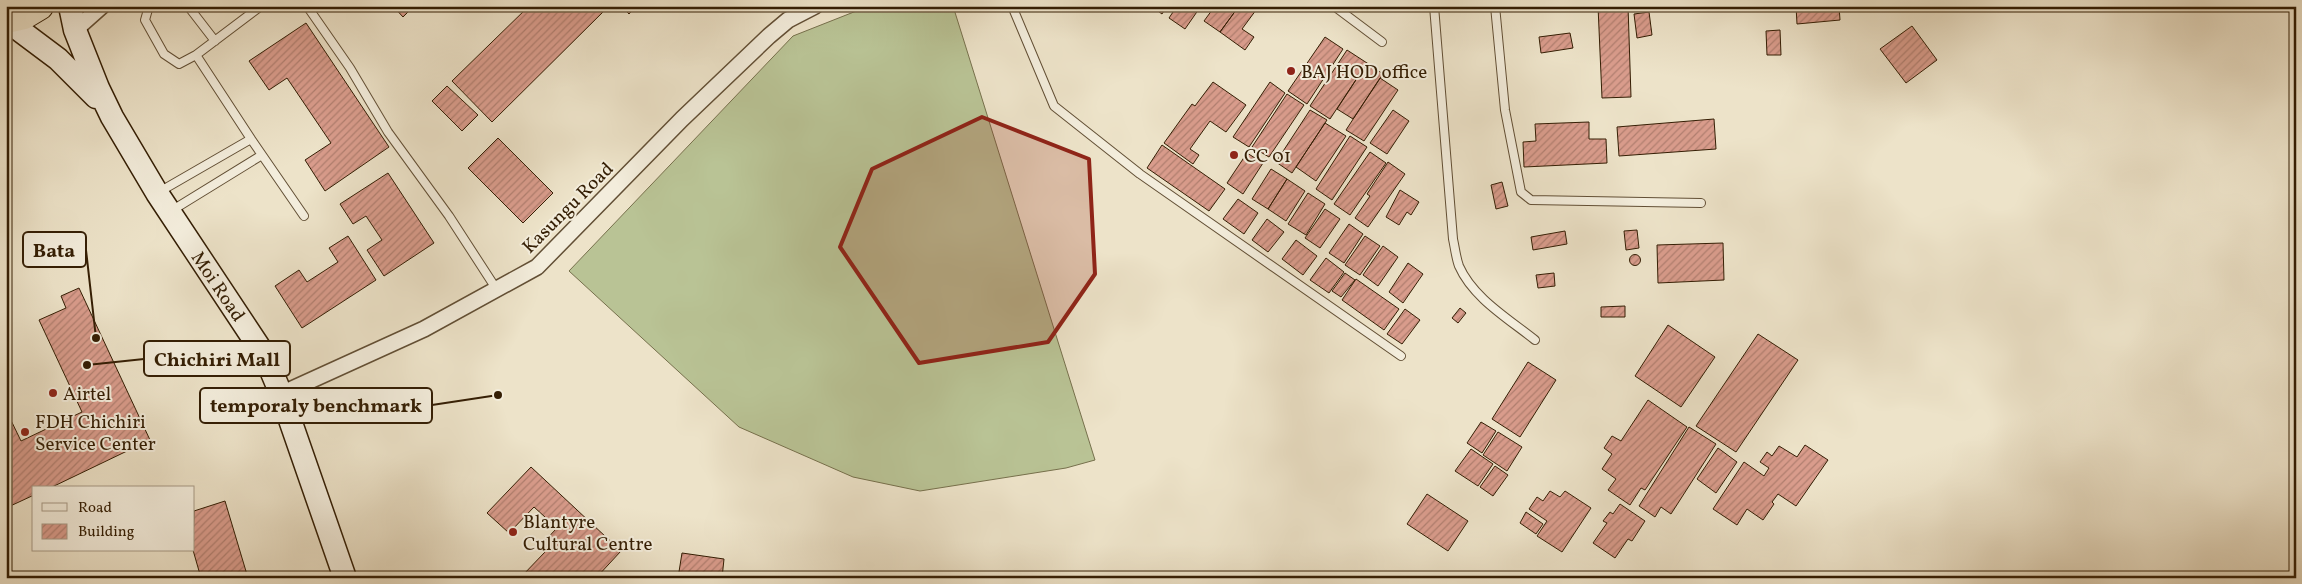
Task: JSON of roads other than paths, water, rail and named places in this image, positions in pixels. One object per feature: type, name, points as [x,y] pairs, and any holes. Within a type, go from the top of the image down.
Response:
[{"type":"highway","points":[[6,19],[24,15],[39,6]]},
{"type":"main road","points":[[70,6],[75,30],[98,88],[112,117]]},
{"type":"main road","points":[[6,19],[58,59],[89,88],[112,117]]},
{"type":"main road","name":"Moi Road","points":[[112,117],[169,212],[265,356],[281,394],[345,578]]},
{"type":"street","points":[[75,30],[102,6]]},
{"type":"street","name":"Kasungu Road","points":[[281,394],[424,329],[537,267],[682,119],[769,36],[788,20],[815,6]]},
{"type":"lane","points":[[148,6],[145,20],[164,54],[179,64],[196,56],[256,8]]},
{"type":"lane","points":[[188,6],[215,41]]},
{"type":"lane","points":[[307,6],[350,68],[388,132],[449,216],[498,290]]},
{"type":"lane","points":[[1012,6],[1054,106],[1140,174],[1401,356]]},
{"type":"lane","points":[[1334,6],[1382,42]]},
{"type":"lane","points":[[1434,6],[1453,239],[1459,266],[1470,284],[1484,299],[1535,340]]},
{"type":"lane","points":[[1495,6],[1505,110],[1521,192],[1525,197],[1531,200],[1701,203]]},
{"type":"lane","points":[[196,56],[304,216]]},
{"type":"lane","points":[[157,193],[206,167],[252,139]]},
{"type":"lane","points":[[169,212],[262,155]]},
{"type":"place","name":"BAJ HOD office","points":[[1291,71]]},
{"type":"place","name":"CC 01","points":[[1234,155]]},
{"type":"place","name":"Bata","points":[[96,338]]},
{"type":"place","name":"Chichiri Mall","points":[[87,365]]},
{"type":"place","name":"Airtel","points":[[53,393]]},
{"type":"place","name":"temporaly benchmark","points":[[498,395]]},
{"type":"place","name":"FDH Chichiri Service Center","points":[[25,432]]},
{"type":"place","name":"Blantyre Cultural Centre","points":[[513,532]]}]
